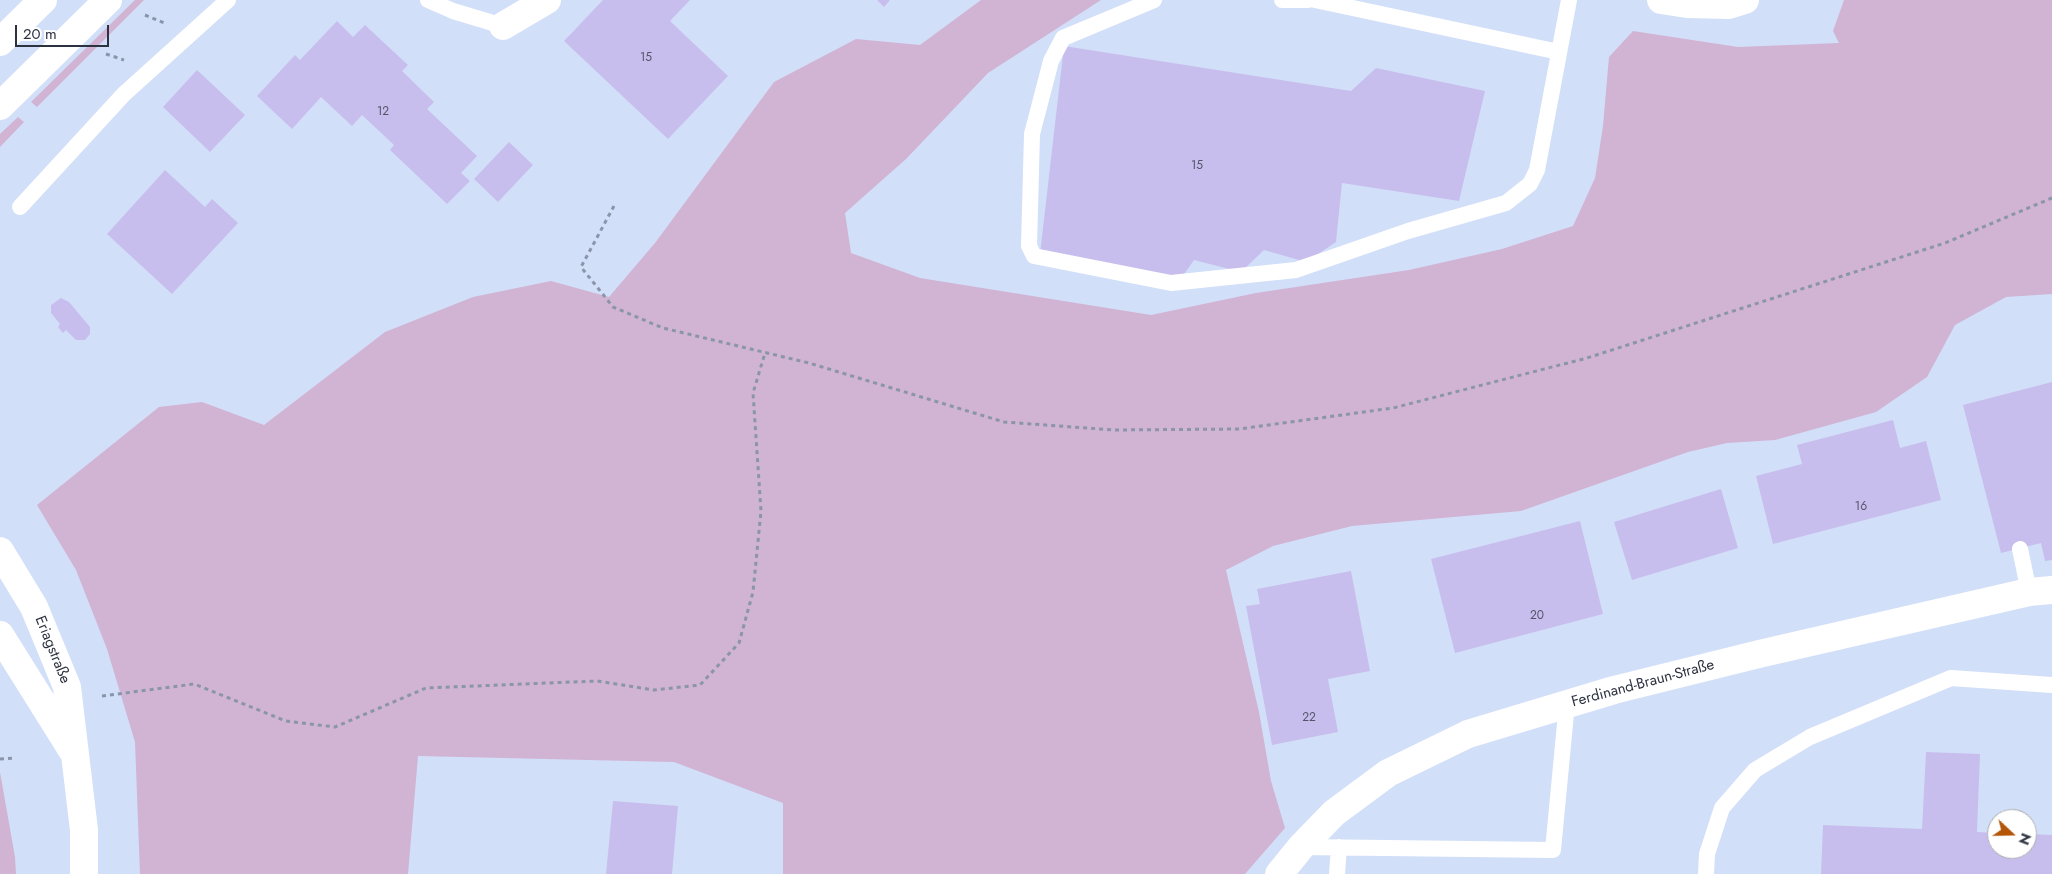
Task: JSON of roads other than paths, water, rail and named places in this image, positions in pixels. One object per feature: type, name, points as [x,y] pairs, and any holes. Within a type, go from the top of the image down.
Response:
[{"type":"street","points":[[0,42],[43,0]]},
{"type":"street","points":[[0,106],[108,0]]},
{"type":"street","points":[[503,26],[547,0]]},
{"type":"street","points":[[1661,0],[1688,4],[1729,5],[1746,0]]},
{"type":"street","name":"Eriagstraße","points":[[0,551],[34,607],[67,686],[84,830],[84,874]]},
{"type":"street","name":"Ferdinand-Braun-Straße","points":[[1279,874],[1301,846],[1334,813],[1388,773],[1468,734],[1567,703],[1759,654],[2041,591]]},
{"type":"street","name":"Eriagstraße","points":[[0,635],[76,758]]},
{"type":"lane","points":[[20,207],[124,94],[228,0]]},
{"type":"lane","points":[[428,0],[453,12],[503,26]]},
{"type":"lane","points":[[1154,0],[1063,38],[1050,61],[1032,134],[1029,246],[1034,256],[1171,283],[1296,270],[1408,232],[1506,203],[1530,184],[1537,170],[1569,0]]},
{"type":"lane","points":[[1282,0],[1308,0]]},
{"type":"lane","points":[[1315,0],[1559,52]]},
{"type":"lane","points":[[2020,549],[2041,591]]},
{"type":"lane","points":[[1706,874],[1707,854],[1722,808],[1755,770],[1810,736],[1951,678],[2052,684]]},
{"type":"lane","points":[[1301,846],[1553,850],[1567,703]]},
{"type":"lane","points":[[1338,874],[1339,847]]}]
